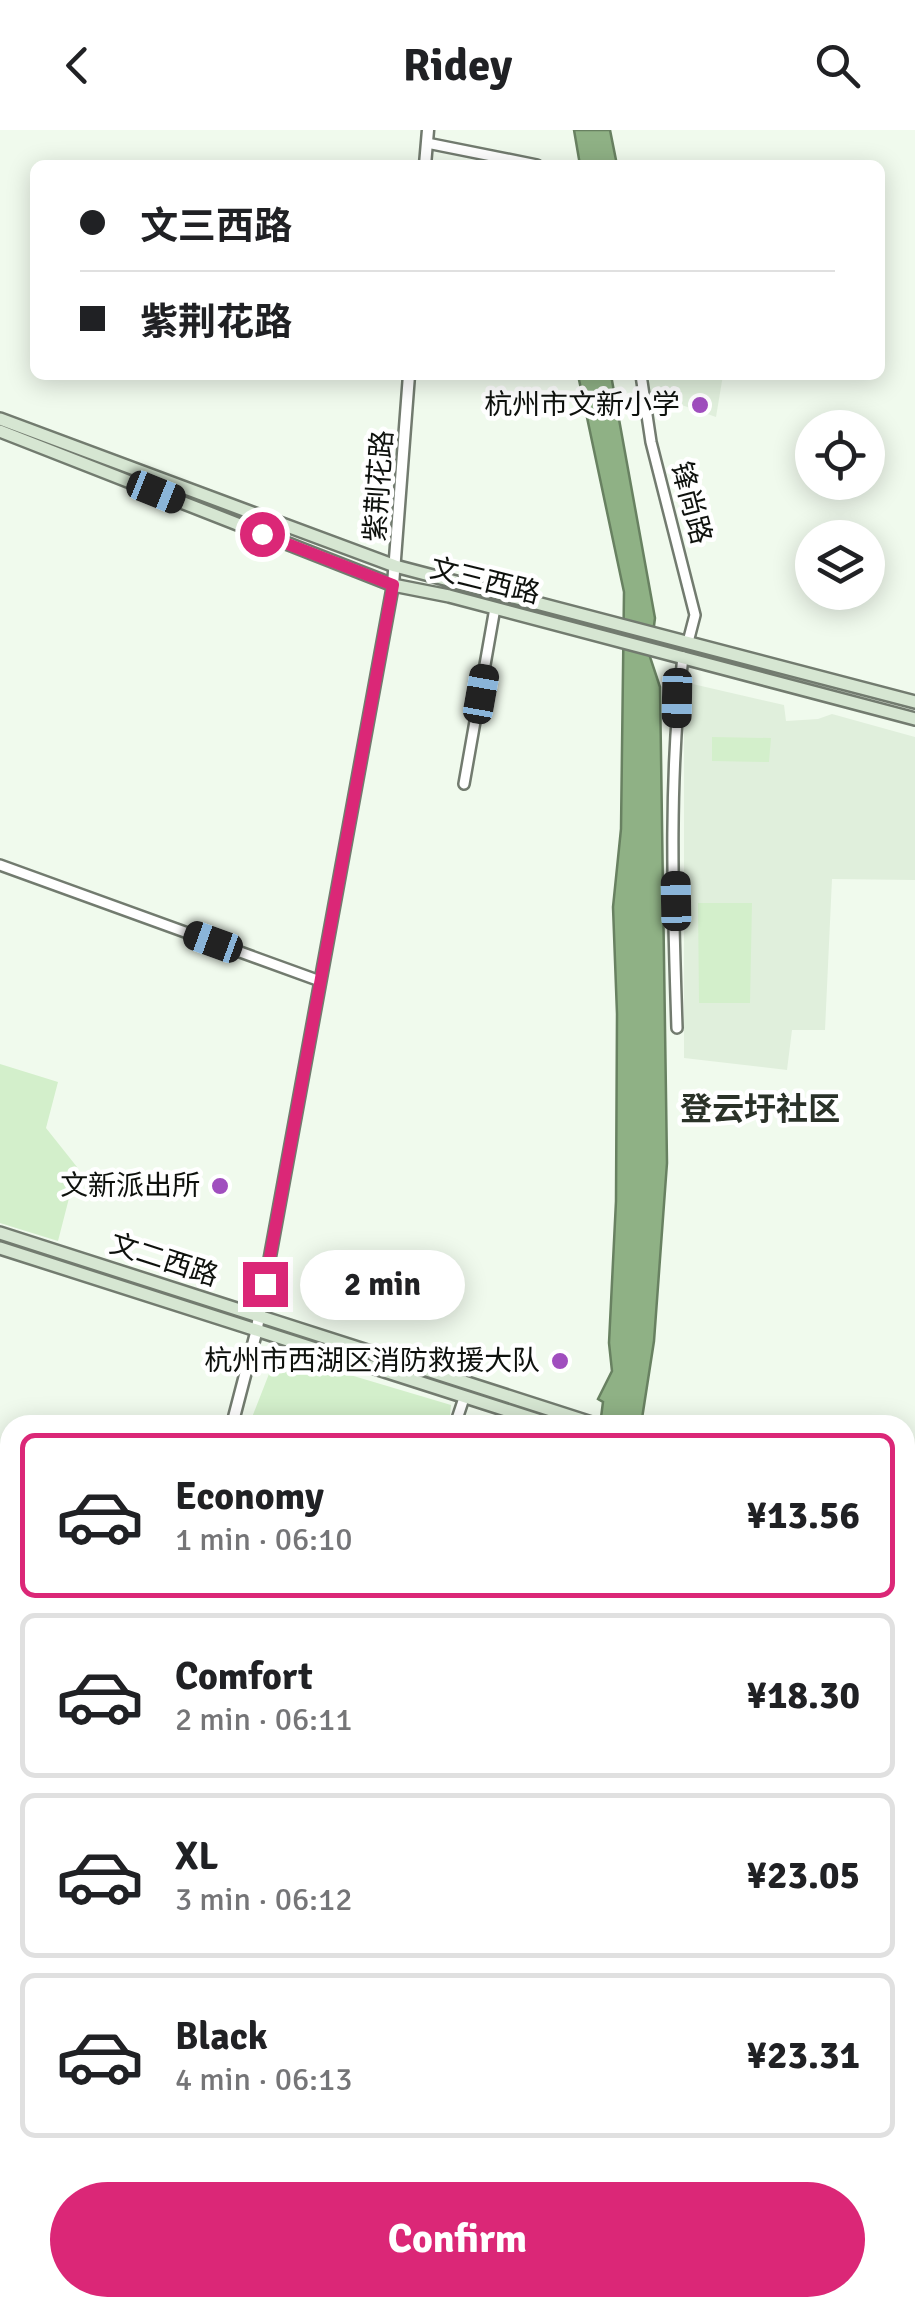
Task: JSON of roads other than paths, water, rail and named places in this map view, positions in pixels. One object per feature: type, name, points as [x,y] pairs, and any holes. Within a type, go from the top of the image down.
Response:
[{"type":"main road","name":"文三西路","points":[[0,419],[396,566],[915,702]]},
{"type":"main road","name":"文三西路","points":[[0,431],[393,585],[495,608],[915,719]]},
{"type":"main road","name":"文二西路","points":[[0,1233],[565,1415]]},
{"type":"main road","name":"文二西路","points":[[0,1248],[519,1415]]},
{"type":"street","points":[[425,160],[428,130]]},
{"type":"street","points":[[427,143],[512,160]]},
{"type":"street","name":"紫荆花路","points":[[235,1415],[259,1318],[393,585],[409,380]]},
{"type":"street","name":"锋尚路","points":[[642,380],[652,442],[695,615],[688,642]]},
{"type":"street","points":[[464,784],[495,608]]},
{"type":"street","points":[[677,1028],[675,789],[682,657]]},
{"type":"street","points":[[0,865],[320,981]]},
{"type":"street","points":[[458,1415],[464,1398]]},
{"type":"place","name":"杭州市文新小学","points":[[700,405]]},
{"type":"place","name":"文新派出所","points":[[220,1186]]},
{"type":"place","name":"杭州市西湖区消防救援大队","points":[[560,1361]]},
{"type":"district","name":"登云圩社区","points":[[760,1109]]}]
